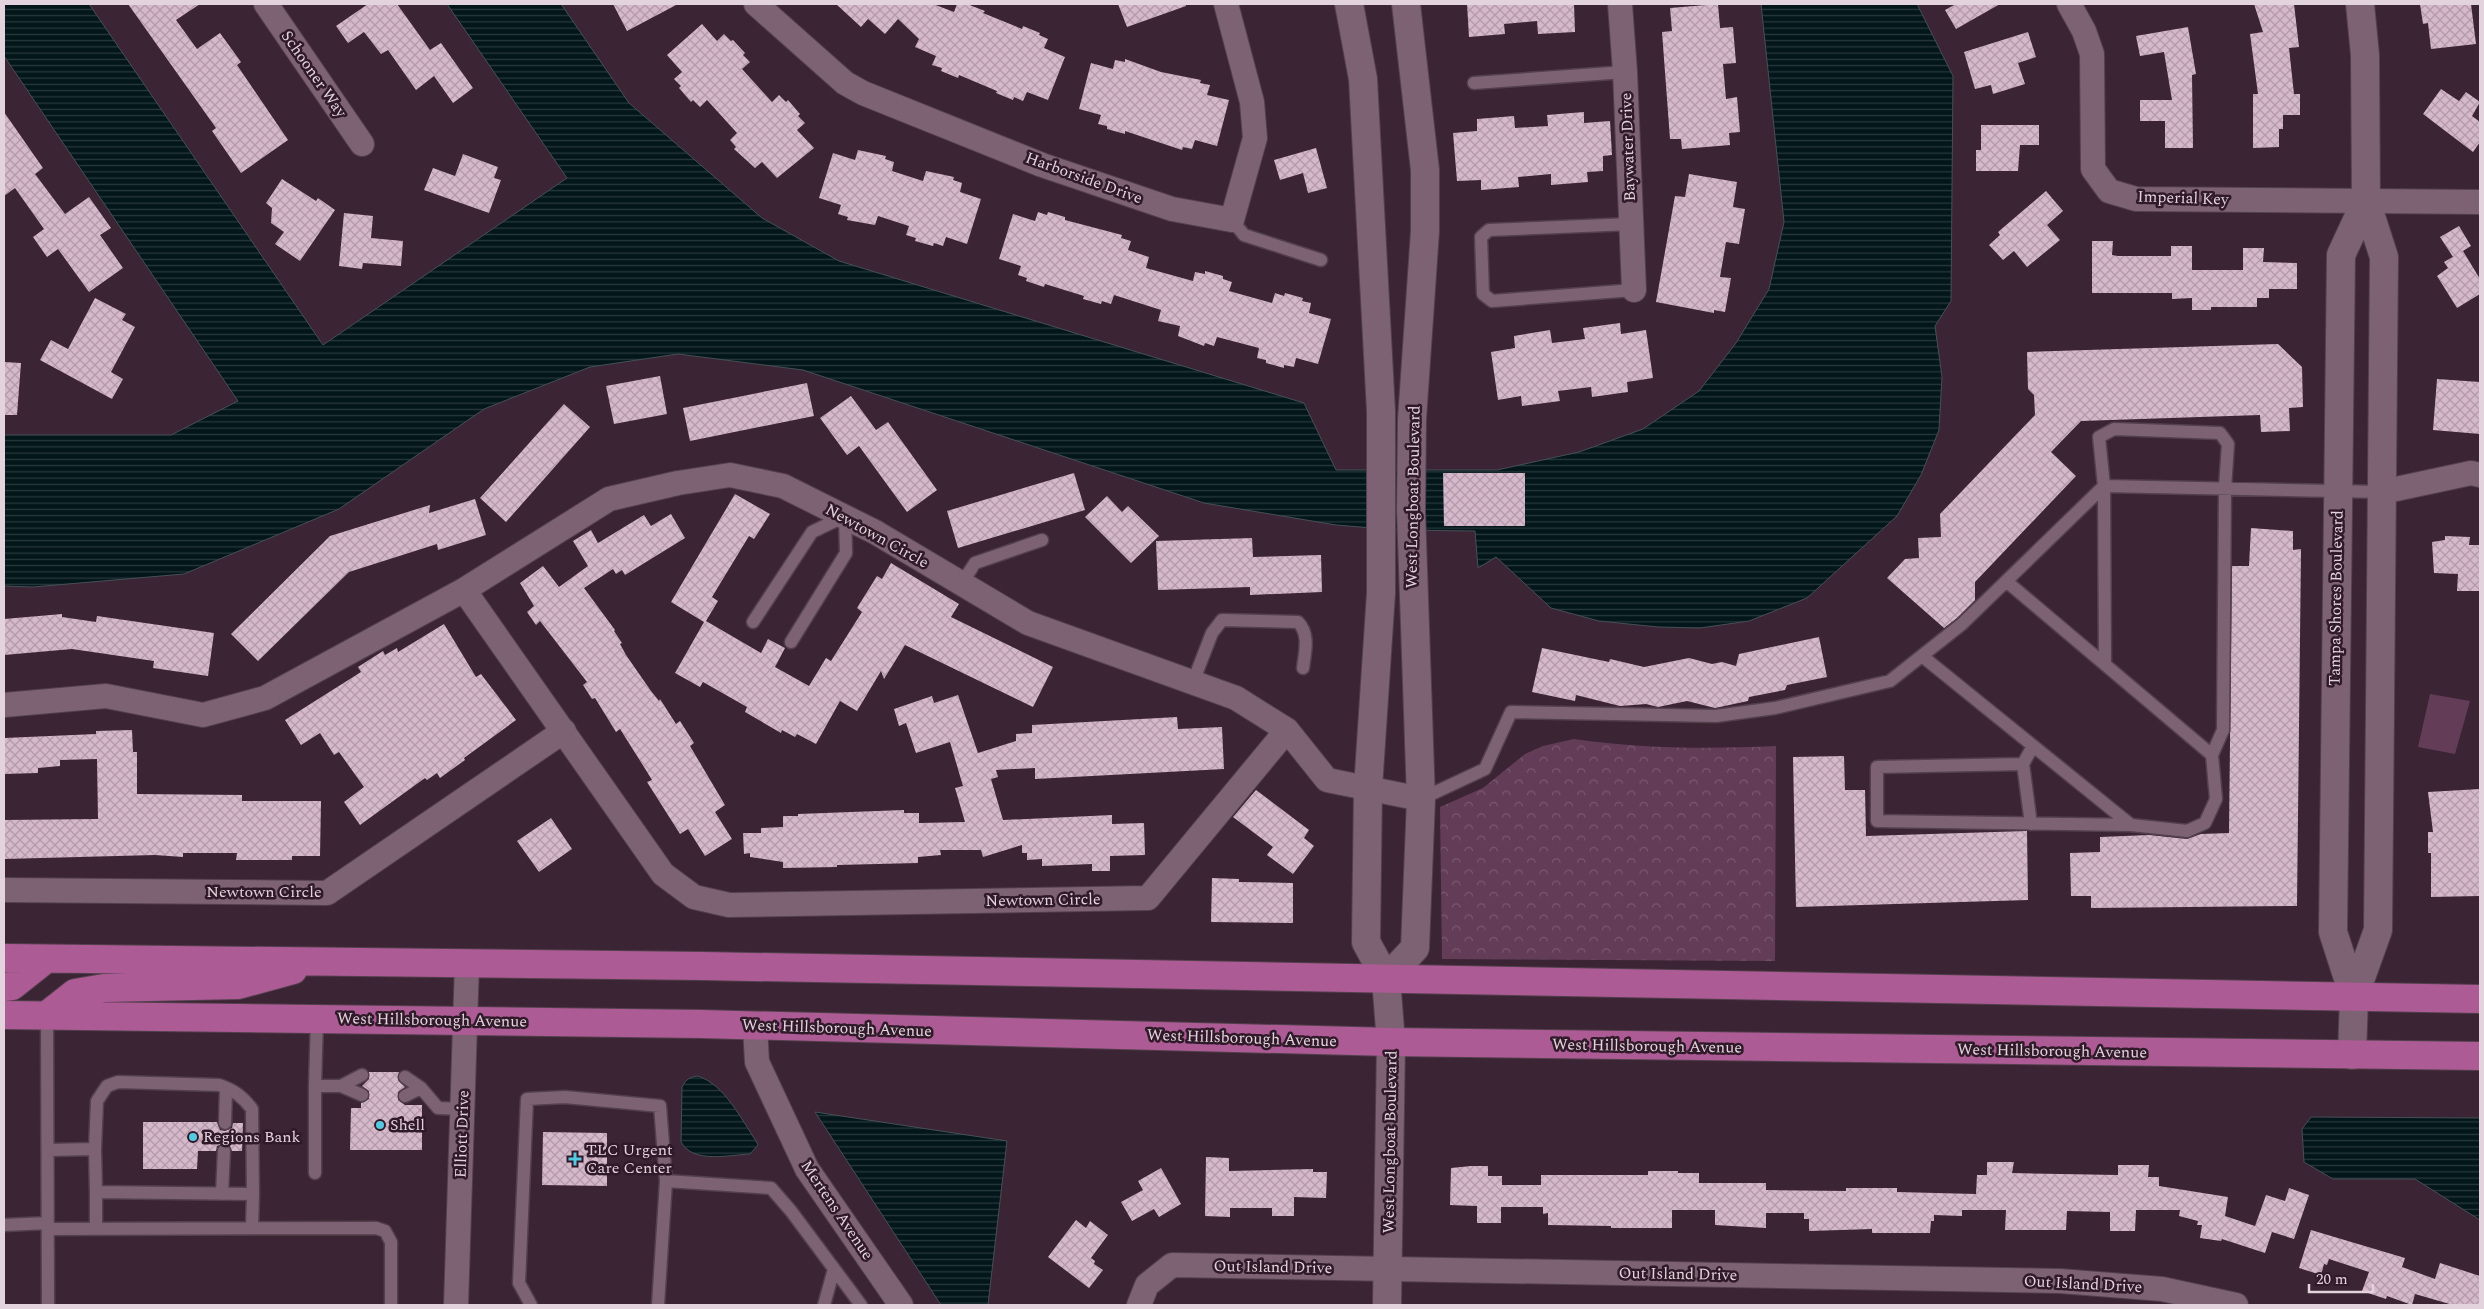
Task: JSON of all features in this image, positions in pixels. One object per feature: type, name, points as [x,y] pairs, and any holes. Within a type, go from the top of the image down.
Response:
[{"type":"main road","points":[[4,958],[467,963],[2480,999]]},
{"type":"main road","points":[[4,987],[12,986],[46,959]]},
{"type":"main road","points":[[47,1015],[76,993],[104,988],[238,985],[326,961]]},
{"type":"main road","name":"West Hillsborough Avenue","points":[[4,1015],[317,1018],[755,1026],[1391,1042],[2480,1056]]},
{"type":"street","name":"Schooner Way","points":[[266,4],[362,144]]},
{"type":"street","name":"Harborside Drive","points":[[756,4],[845,83],[863,93],[1042,164],[1163,206],[1232,220]]},
{"type":"street","points":[[1226,4],[1252,102],[1255,138],[1232,220]]},
{"type":"street","name":"West Longboat Boulevard","points":[[1348,4],[1363,79],[1381,411],[1381,593],[1368,788],[1366,942],[1386,980],[1391,1042],[1387,1305]]},
{"type":"street","name":"West Longboat Boulevard","points":[[1386,980],[1415,948],[1421,799],[1412,593],[1412,419],[1425,231],[1426,170],[1406,4]]},
{"type":"street","name":"Baywater Drive","points":[[1620,4],[1625,72],[1634,290]]},
{"type":"street","name":"Imperial Key","points":[[2069,4],[2084,31],[2092,54],[2092,169],[2110,191],[2136,199],[2480,202]]},
{"type":"street","name":"Tampa Shores Boulevard","points":[[2352,1054],[2354,997],[2378,930],[2384,257],[2366,201],[2365,55],[2360,4]]},
{"type":"street","name":"Tampa Shores Boulevard","points":[[2354,997],[2333,932],[2341,255],[2366,201]]},
{"type":"street","points":[[2382,492],[2471,473],[2480,475]]},
{"type":"street","name":"Newtown Circle","points":[[4,705],[106,696],[203,715],[266,698],[464,590],[609,499],[678,483],[730,475],[783,486],[845,516],[1028,623],[1236,698],[1287,730],[1327,780],[1421,799]]},
{"type":"street","name":"Newtown Circle","points":[[464,590],[663,874],[694,897],[729,905],[1148,898],[1287,730]]},
{"type":"street","name":"Newtown Circle","points":[[4,890],[327,893],[564,731]]},
{"type":"street","name":"Elliott Drive","points":[[456,1305],[467,963]]},
{"type":"street","name":"Mertens Avenue","points":[[755,1026],[757,1062],[807,1169],[901,1305]]},
{"type":"street","name":"Out Island Drive","points":[[1139,1305],[1147,1285],[1172,1265],[2060,1281],[2162,1289],[2236,1305]]},
{"type":"lane","points":[[1474,83],[1625,72]]},
{"type":"lane","points":[[1232,220],[1244,236],[1321,260]]},
{"type":"lane","points":[[1632,224],[1489,230],[1481,237],[1483,294],[1492,301],[1634,290]]},
{"type":"lane","points":[[2022,764],[1877,767],[1877,821],[2131,825],[2187,831],[2205,823],[2216,799],[2212,755],[2223,730],[2225,488],[2228,444],[2220,434],[2114,429],[2099,437],[2104,486],[2105,664]]},
{"type":"lane","points":[[1421,799],[1485,769],[1511,712],[1716,716],[1775,708],[1890,681],[1962,624],[2104,486],[2382,492]]},
{"type":"lane","points":[[753,622],[812,532],[845,516],[846,553],[791,642]]},
{"type":"lane","points":[[962,583],[975,563],[1042,540]]},
{"type":"lane","points":[[2006,581],[2212,755]]},
{"type":"lane","points":[[1192,682],[1212,633],[1222,620],[1298,622],[1304,628],[1306,637],[1303,668]]},
{"type":"lane","points":[[1922,656],[2131,825]]},
{"type":"lane","points":[[2031,824],[2022,764],[2033,746]]},
{"type":"lane","points":[[47,1015],[48,1305]]},
{"type":"lane","points":[[315,1173],[317,1018]]},
{"type":"lane","points":[[341,1086],[362,1075]]},
{"type":"lane","points":[[405,1077],[421,1088],[438,1108],[463,1109]]},
{"type":"lane","points":[[96,1229],[95,1149],[97,1101],[106,1086],[118,1082],[219,1085],[244,1098],[252,1109],[252,1228]]},
{"type":"lane","points":[[316,1086],[341,1086],[362,1094]]},
{"type":"lane","points":[[225,1123],[226,1088]]},
{"type":"lane","points":[[405,1096],[421,1088]]},
{"type":"lane","points":[[531,1305],[520,1283],[527,1098],[565,1097],[660,1106],[666,1181],[658,1305]]},
{"type":"lane","points":[[48,1150],[95,1149]]},
{"type":"lane","points":[[222,1194],[224,1151]]},
{"type":"lane","points":[[666,1181],[771,1188],[791,1211],[860,1305]]},
{"type":"lane","points":[[96,1192],[253,1194]]},
{"type":"lane","points":[[4,1225],[96,1229],[376,1228],[384,1231],[391,1242],[391,1305]]},
{"type":"lane","points":[[824,1305],[834,1269]]},
{"type":"green space","points":[[2430,694],[2470,701],[2455,754],[2418,747]]},
{"type":"green space","points":[[1574,739],[1625,745],[1675,747],[1776,746],[1775,961],[1442,959],[1440,807],[1483,788],[1525,754],[1543,746]]},
{"type":"shaded area","points":[[4,4],[89,4],[323,345],[567,178],[447,4],[561,4],[629,103],[762,218],[839,261],[1304,403],[1336,470],[1497,470],[1579,452],[1643,429],[1699,391],[1736,343],[1769,289],[1784,222],[1761,4],[1917,4],[1953,76],[1951,301],[1935,326],[1942,377],[1939,430],[1921,475],[1897,516],[1807,598],[1749,621],[1700,628],[1658,627],[1599,621],[1551,608],[1496,557],[1478,568],[1475,531],[1397,530],[1336,525],[1204,503],[803,370],[678,354],[590,367],[484,409],[339,509],[184,574],[33,587],[4,586],[4,435],[171,435],[238,401],[4,56]]},
{"type":"shaded area","points":[[698,1076],[708,1080],[716,1087],[738,1113],[758,1145],[750,1154],[703,1156],[687,1149],[681,1142],[682,1087],[688,1079]]},
{"type":"shaded area","points":[[815,1112],[1007,1141],[988,1305],[941,1305]]},
{"type":"shaded area","points":[[2311,1117],[2480,1118],[2480,1220],[2415,1179],[2333,1179],[2304,1162],[2302,1129]]},
{"type":"building","points":[[128,4],[200,4],[176,20],[197,49],[220,33],[241,62],[237,65],[288,140],[241,173],[212,131],[216,128]]},
{"type":"building","points":[[368,4],[397,4],[430,50],[441,43],[473,88],[453,103],[434,76],[416,90],[388,50],[381,54],[364,32],[348,43],[336,26]]},
{"type":"building","points":[[613,4],[678,4],[627,31]]},
{"type":"building","points":[[836,4],[933,4],[954,12],[957,4],[967,4],[985,11],[983,13],[1022,29],[1023,26],[1040,33],[1039,35],[1048,39],[1044,48],[1065,57],[1048,100],[1027,92],[1023,101],[1014,97],[1013,100],[959,75],[958,78],[941,71],[942,68],[932,65],[936,56],[915,47],[919,39],[898,19],[885,34],[868,19],[861,27]]},
{"type":"building","points":[[1118,4],[1186,4],[1186,6],[1127,27]]},
{"type":"building","points":[[1467,4],[1574,4],[1575,32],[1538,34],[1537,21],[1504,24],[1505,34],[1469,37]]},
{"type":"building","points":[[1718,4],[1720,28],[1733,27],[1736,63],[1723,64],[1726,99],[1737,97],[1740,132],[1729,133],[1730,145],[1682,149],[1681,139],[1670,139],[1662,32],[1672,31],[1670,8]]},
{"type":"building","points":[[1956,4],[2000,4],[1956,29],[1945,10]]},
{"type":"building","points":[[2254,4],[2294,4],[2299,47],[2289,48],[2294,94],[2300,94],[2300,115],[2283,115],[2283,129],[2279,129],[2279,147],[2253,148],[2253,94],[2258,94],[2250,34],[2263,32]]},
{"type":"building","points":[[2420,4],[2471,4],[2476,44],[2431,49],[2428,23],[2423,24]]},
{"type":"building","points":[[702,24],[717,41],[724,34],[731,41],[733,40],[745,53],[743,55],[750,62],[742,69],[772,102],[779,95],[786,102],[788,100],[805,123],[797,130],[814,148],[777,178],[762,162],[755,168],[734,149],[736,147],[730,140],[737,133],[707,100],[700,107],[693,100],[691,102],[674,79],[682,72],[667,55]]},
{"type":"building","points":[[2188,27],[2196,74],[2192,75],[2193,148],[2165,148],[2165,121],[2140,121],[2140,100],[2172,100],[2164,52],[2140,56],[2136,36]]},
{"type":"building","points":[[2028,32],[2036,57],[2018,63],[2025,84],[1993,94],[1991,85],[1975,89],[1964,52]]},
{"type":"building","points":[[1125,59],[1161,72],[1201,80],[1200,83],[1210,85],[1207,95],[1229,100],[1217,146],[1195,140],[1192,149],[1183,147],[1182,150],[1125,131],[1125,134],[1107,129],[1107,126],[1098,124],[1101,115],[1079,109],[1091,63],[1113,69],[1115,60],[1125,62]]},
{"type":"building","points":[[2441,89],[2459,101],[2466,92],[2480,102],[2472,116],[2480,122],[2480,142],[2473,152],[2423,114]]},
{"type":"building","points":[[4,112],[43,168],[35,174],[65,214],[89,197],[111,228],[100,235],[123,268],[89,292],[58,249],[47,257],[33,237],[44,229],[15,188],[4,196]]},
{"type":"building","points":[[1584,112],[1584,123],[1610,121],[1612,155],[1603,156],[1603,171],[1587,172],[1588,182],[1551,185],[1551,174],[1518,177],[1519,187],[1481,190],[1481,180],[1457,181],[1453,133],[1477,131],[1477,119],[1514,116],[1515,128],[1548,126],[1547,115]]},
{"type":"building","points":[[1981,125],[2039,125],[2039,145],[2020,145],[2018,171],[1976,171],[1976,150],[1981,150]]},
{"type":"building","points":[[1316,148],[1327,188],[1308,193],[1303,173],[1280,180],[1274,160]]},
{"type":"building","points":[[858,150],[886,156],[885,159],[894,162],[892,171],[923,181],[926,171],[954,177],[953,180],[962,183],[960,192],[981,199],[967,244],[946,237],[943,246],[934,243],[933,246],[915,241],[916,238],[906,235],[909,226],[878,216],[875,225],[847,220],[848,217],[838,214],[841,205],[819,198],[833,153],[855,160]]},
{"type":"building","points":[[463,154],[498,167],[494,178],[501,180],[489,213],[424,190],[433,168],[455,176]]},
{"type":"building","points":[[1689,174],[1737,182],[1733,207],[1745,209],[1739,244],[1726,242],[1720,277],[1731,278],[1725,312],[1714,310],[1714,313],[1656,302],[1675,196],[1685,197]]},
{"type":"building","points":[[282,179],[316,201],[318,198],[335,210],[300,261],[275,244],[284,232],[271,223],[272,208],[266,203]]},
{"type":"building","points":[[2046,191],[2063,211],[2047,225],[2060,240],[2027,267],[2014,251],[2003,260],[1989,245],[2000,235],[1998,232]]},
{"type":"building","points":[[1038,212],[1047,215],[1048,212],[1065,217],[1065,220],[1122,235],[1121,238],[1131,241],[1128,250],[1149,257],[1146,268],[1193,281],[1195,272],[1205,274],[1205,271],[1223,276],[1223,279],[1232,282],[1229,291],[1272,303],[1275,293],[1284,296],[1285,293],[1303,298],[1302,301],[1311,303],[1309,313],[1331,319],[1318,364],[1296,358],[1294,367],[1284,365],[1284,368],[1266,363],[1266,360],[1257,358],[1259,348],[1217,337],[1214,346],[1205,343],[1204,346],[1178,336],[1180,326],[1158,321],[1161,310],[1114,295],[1111,304],[1102,301],[1101,304],[1083,299],[1084,296],[1045,284],[1044,287],[1026,281],[1027,278],[1018,275],[1021,266],[999,259],[1013,214],[1035,221]]},
{"type":"building","points":[[344,213],[373,216],[371,238],[403,241],[401,266],[363,263],[362,269],[339,266]]},
{"type":"building","points":[[2459,226],[2471,246],[2453,257],[2440,237]]},
{"type":"building","points":[[2092,241],[2113,241],[2112,255],[2118,256],[2171,256],[2171,246],[2192,246],[2192,270],[2243,270],[2243,248],[2264,248],[2263,262],[2297,263],[2297,289],[2269,289],[2269,298],[2257,298],[2257,307],[2211,307],[2211,310],[2192,310],[2192,298],[2172,299],[2172,293],[2092,293]]},
{"type":"building","points":[[2463,251],[2480,279],[2480,294],[2457,308],[2437,276],[2448,268],[2444,262]]},
{"type":"building","points":[[95,298],[126,314],[122,320],[135,327],[111,372],[123,379],[112,399],[40,360],[51,340],[68,349]]},
{"type":"building","points":[[1620,323],[1621,334],[1646,330],[1653,378],[1627,382],[1628,392],[1592,397],[1591,387],[1558,391],[1560,401],[1522,406],[1521,396],[1498,400],[1491,352],[1515,348],[1514,336],[1550,330],[1552,343],[1585,339],[1583,328]]},
{"type":"building","points":[[2278,344],[2302,367],[2303,407],[2289,408],[2290,431],[2261,432],[2260,415],[2081,421],[2051,452],[2076,476],[1975,582],[1975,600],[1957,618],[1944,628],[1887,578],[1905,559],[1919,558],[1918,538],[1941,537],[1940,514],[2035,415],[2034,395],[2028,389],[2027,352]]},
{"type":"building","points":[[4,362],[21,363],[17,415],[4,415]]},
{"type":"building","points":[[660,376],[667,414],[614,424],[606,386]]},
{"type":"building","points":[[2437,379],[2480,382],[2480,434],[2433,430]]},
{"type":"building","points":[[807,383],[814,416],[690,441],[683,408]]},
{"type":"building","points":[[851,396],[876,430],[888,422],[937,490],[907,512],[859,446],[847,455],[820,418]]},
{"type":"building","points":[[564,404],[590,427],[506,522],[480,498]]},
{"type":"building","points":[[1074,473],[1085,510],[958,548],[947,511]]},
{"type":"building","points":[[1443,473],[1525,473],[1525,526],[1444,526]]},
{"type":"building","points":[[735,494],[770,514],[754,539],[749,536],[712,597],[718,601],[706,621],[761,653],[768,639],[785,648],[775,667],[809,686],[826,658],[831,661],[862,612],[857,608],[877,576],[882,579],[891,563],[959,604],[951,617],[1053,667],[1033,707],[905,645],[884,679],[881,671],[857,711],[840,701],[816,744],[797,734],[795,737],[782,730],[781,733],[745,712],[747,707],[703,682],[700,687],[675,673],[704,622],[671,602]]},
{"type":"building","points":[[1107,496],[1122,512],[1128,506],[1159,536],[1131,563],[1085,517]]},
{"type":"building","points":[[475,499],[486,535],[438,550],[437,544],[349,572],[258,661],[231,634],[330,536],[430,505],[429,513]]},
{"type":"building","points":[[671,514],[685,538],[625,575],[622,570],[616,574],[613,569],[584,588],[615,630],[626,655],[651,691],[659,701],[660,699],[676,724],[680,721],[694,743],[690,746],[725,805],[715,812],[732,839],[705,856],[688,829],[680,834],[647,782],[652,780],[620,729],[616,732],[595,698],[592,699],[583,685],[587,682],[540,621],[536,625],[527,612],[534,606],[520,583],[543,566],[559,587],[588,566],[573,541],[591,530],[598,543],[644,515],[651,526]]},
{"type":"building","points":[[2251,528],[2293,531],[2293,550],[2301,549],[2297,906],[2091,908],[2091,896],[2071,896],[2070,853],[2100,852],[2100,837],[2149,835],[2187,839],[2201,834],[2229,833],[2232,566],[2249,566]]},
{"type":"building","points":[[2445,536],[2470,537],[2469,545],[2480,545],[2480,591],[2457,591],[2458,574],[2434,573],[2432,542],[2445,540]]},
{"type":"building","points":[[1252,538],[1253,557],[1321,555],[1322,592],[1250,595],[1250,587],[1158,590],[1156,541]]},
{"type":"building","points":[[62,614],[62,617],[96,622],[97,616],[214,633],[208,676],[153,668],[154,661],[72,649],[4,655],[4,619]]},
{"type":"building","points":[[444,624],[476,677],[481,674],[516,720],[440,778],[437,773],[427,780],[425,778],[360,825],[344,802],[364,787],[339,752],[334,755],[320,733],[301,745],[285,720],[361,672],[358,667],[383,651],[385,655],[397,648],[398,652]]},
{"type":"building","points":[[1819,637],[1827,677],[1787,685],[1785,690],[1749,697],[1748,701],[1715,708],[1687,701],[1658,707],[1646,704],[1620,706],[1576,695],[1575,701],[1532,692],[1542,648],[1609,662],[1610,659],[1644,667],[1689,658],[1712,664],[1722,662],[1736,666],[1739,654]]},
{"type":"building","points":[[958,695],[978,753],[1016,741],[1016,734],[1032,733],[1032,725],[1177,717],[1178,729],[1222,727],[1224,769],[1035,779],[1035,768],[996,770],[998,777],[991,779],[1003,820],[1112,815],[1112,824],[1144,823],[1145,855],[1110,856],[1110,871],[1092,871],[1092,864],[1042,866],[1042,859],[1027,860],[1027,853],[1022,853],[1022,845],[983,857],[981,850],[940,850],[941,855],[918,857],[918,863],[837,865],[837,867],[783,868],[783,862],[750,857],[750,853],[744,854],[743,833],[761,833],[761,828],[783,827],[783,816],[904,810],[904,813],[919,813],[919,823],[965,822],[955,788],[963,786],[950,742],[916,753],[906,723],[899,726],[894,709],[932,696],[934,703]]},
{"type":"building","points":[[132,730],[133,752],[137,752],[137,794],[242,795],[242,801],[321,801],[320,856],[292,856],[292,860],[236,860],[237,853],[183,853],[183,857],[155,855],[4,859],[4,820],[98,819],[97,759],[60,760],[60,766],[38,768],[38,773],[4,774],[4,738],[96,734],[96,731]]},
{"type":"building","points":[[1844,756],[1845,790],[1865,790],[1866,836],[2027,831],[2028,900],[1796,907],[1793,757]]},
{"type":"building","points":[[2480,789],[2480,896],[2431,897],[2431,853],[2428,853],[2428,832],[2433,832],[2428,792]]},
{"type":"building","points":[[1256,790],[1309,830],[1304,838],[1314,846],[1293,874],[1267,855],[1273,847],[1233,817]]},
{"type":"building","points":[[551,818],[572,849],[539,872],[517,841]]},
{"type":"building","points":[[1212,878],[1239,879],[1239,882],[1293,883],[1293,923],[1211,922]]},
{"type":"building","points":[[369,1072],[399,1072],[398,1080],[405,1087],[398,1092],[398,1100],[405,1105],[422,1105],[422,1150],[350,1150],[351,1108],[361,1108],[361,1103],[369,1099],[369,1091],[362,1086],[369,1079]]},
{"type":"building","name":"Regions Bank","points":[[143,1122],[217,1122],[220,1130],[225,1131],[232,1128],[233,1123],[243,1123],[242,1151],[232,1151],[229,1144],[224,1143],[217,1146],[216,1151],[198,1151],[197,1169],[143,1169]]},
{"type":"building","name":"TLC Urgent Care Center","points":[[543,1132],[607,1133],[607,1186],[542,1185]]},
{"type":"building","points":[[1206,1157],[1229,1158],[1229,1171],[1313,1169],[1313,1172],[1327,1172],[1326,1198],[1294,1197],[1294,1216],[1272,1216],[1272,1208],[1230,1208],[1230,1217],[1205,1216]]},
{"type":"building","points":[[1987,1162],[2014,1162],[2012,1173],[2118,1175],[2118,1165],[2149,1165],[2148,1177],[2159,1177],[2159,1186],[2228,1197],[2225,1216],[2255,1226],[2266,1195],[2285,1201],[2289,1188],[2309,1195],[2294,1239],[2272,1232],[2265,1253],[2222,1239],[2221,1241],[2200,1238],[2202,1225],[2197,1225],[2198,1221],[2179,1216],[2180,1210],[2136,1210],[2135,1231],[2110,1231],[2110,1212],[2067,1211],[2066,1230],[2005,1230],[2006,1210],[1962,1210],[1962,1216],[1934,1215],[1934,1221],[1931,1221],[1930,1233],[1872,1233],[1872,1229],[1809,1231],[1809,1219],[1804,1219],[1804,1213],[1766,1213],[1766,1228],[1715,1225],[1715,1210],[1672,1210],[1672,1228],[1548,1225],[1548,1213],[1543,1214],[1543,1207],[1501,1207],[1501,1223],[1477,1223],[1477,1206],[1450,1205],[1451,1168],[1471,1166],[1488,1166],[1488,1176],[1502,1176],[1502,1185],[1541,1185],[1541,1175],[1648,1175],[1648,1171],[1678,1171],[1678,1173],[1699,1173],[1699,1183],[1766,1183],[1766,1190],[1846,1191],[1846,1188],[1897,1188],[1897,1192],[1976,1194],[1977,1175],[1987,1175]]},
{"type":"building","points":[[1161,1168],[1181,1204],[1159,1217],[1154,1209],[1132,1221],[1121,1202],[1143,1190],[1138,1181]]},
{"type":"building","points":[[1076,1220],[1086,1228],[1090,1221],[1108,1235],[1091,1258],[1095,1261],[1094,1264],[1103,1270],[1089,1288],[1048,1257]]},
{"type":"building","points":[[2311,1230],[2405,1258],[2402,1267],[2435,1279],[2440,1263],[2480,1276],[2480,1305],[2453,1305],[2415,1294],[2412,1305],[2387,1296],[2386,1299],[2362,1291],[2369,1272],[2329,1259],[2327,1265],[2324,1264],[2321,1275],[2299,1268]]},
{"type":"place","name":"Shell","points":[[380,1125]]},
{"type":"place","name":"Regions Bank","points":[[193,1137]]},
{"type":"place","name":"TLC Urgent Care Center","points":[[575,1159]]}]
